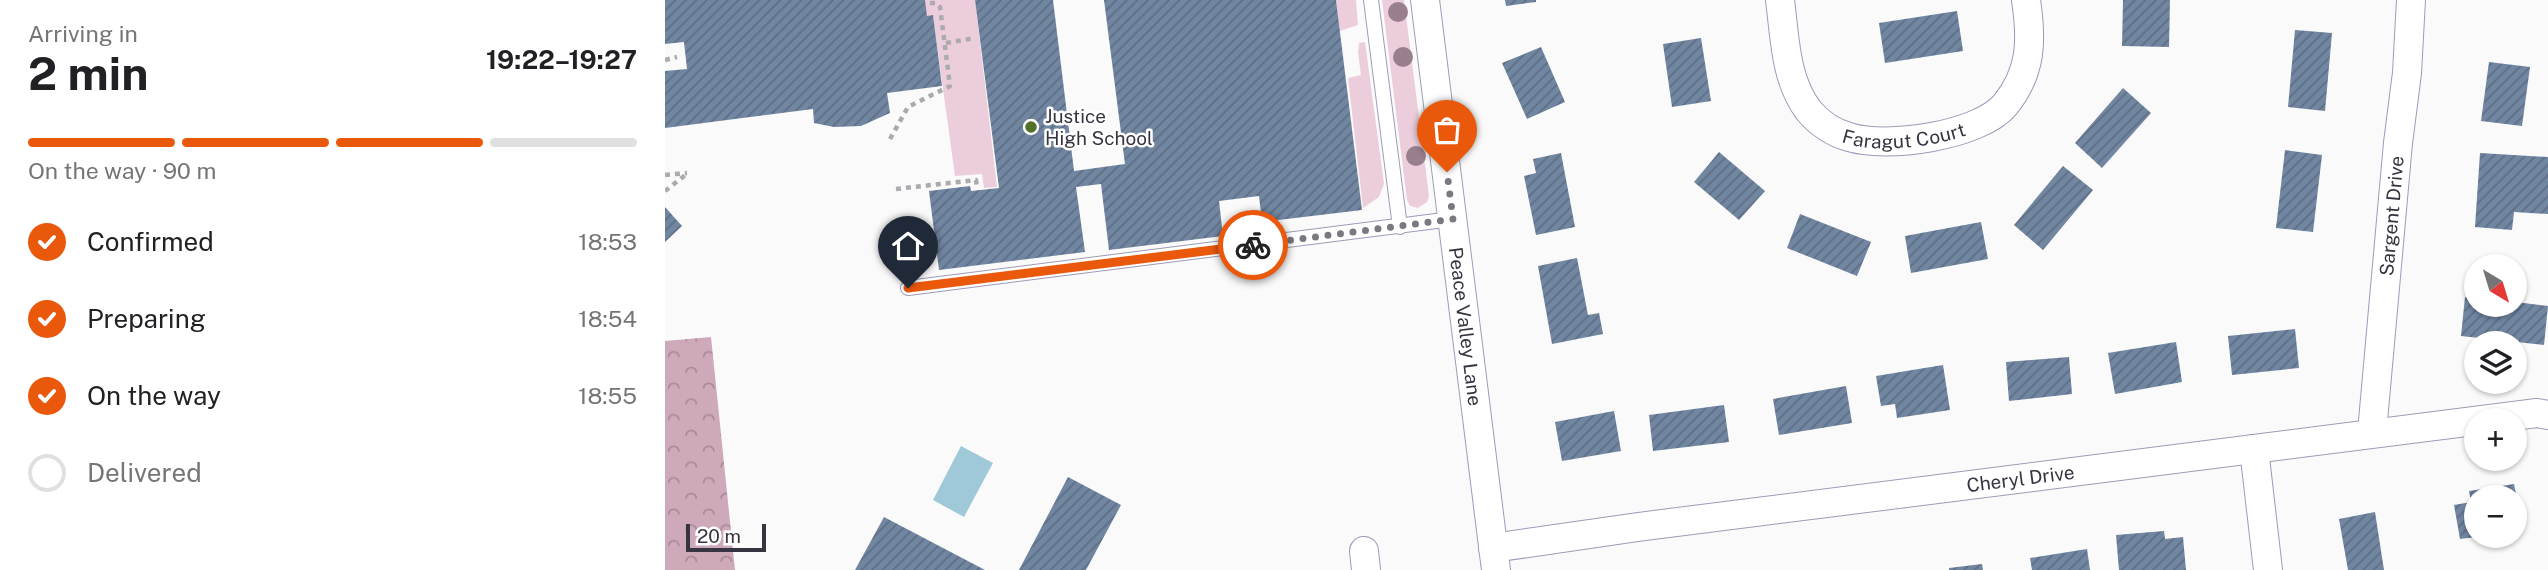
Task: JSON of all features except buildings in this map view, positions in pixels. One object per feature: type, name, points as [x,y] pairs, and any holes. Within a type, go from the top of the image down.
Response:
[{"type":"street","name":"Peace Valley Lane","points":[[1425,0],[1495,559]]},
{"type":"street","name":"Faragut Court","points":[[1780,0],[1789,71],[1796,91],[1811,113],[1824,125],[1847,137],[1866,141],[1899,141],[1954,132],[1985,121],[2003,108],[2025,73],[2029,57],[2026,0]]},
{"type":"street","name":"Sargent Drive","points":[[2372,432],[2398,143],[2407,73],[2411,0]]},
{"type":"street","name":"Cheryl Drive","points":[[1495,559],[1638,527],[2372,432],[2537,413],[2548,415]]},
{"type":"street","points":[[2254,449],[2268,570]]},
{"type":"lane","points":[[1371,0],[1400,227]]},
{"type":"lane","points":[[908,288],[1453,219]]},
{"type":"path","points":[[890,139],[908,107],[950,86],[940,7],[936,3],[928,3]]},
{"type":"path","points":[[946,43],[975,38]]},
{"type":"path","points":[[665,60],[677,57]]},
{"type":"path","points":[[665,175],[688,173],[665,191]]},
{"type":"path","points":[[896,189],[976,180],[977,187]]},
{"type":"shaded area","points":[[925,0],[975,0],[997,187],[984,188],[982,174],[955,176],[933,16],[927,16]]},
{"type":"shaded area","points":[[1336,0],[1356,0],[1358,25],[1340,31]]},
{"type":"shaded area","points":[[1382,0],[1404,0],[1429,196],[1427,202],[1418,208],[1410,206],[1407,200]]},
{"type":"shaded area","points":[[1365,42],[1384,184],[1379,197],[1363,208],[1348,78],[1361,75],[1359,43]]},
{"type":"green space","points":[[711,337],[735,570],[665,570],[665,341]]},
{"type":"water","points":[[961,446],[993,463],[964,517],[933,500]]},
{"type":"way so far","points":[[1253,245],[1453,219],[1447,172]]},
{"type":"place","name":"Justice High School","points":[[1031,127]]},
{"type":"route","points":[[908,288],[1253,245]]}]
